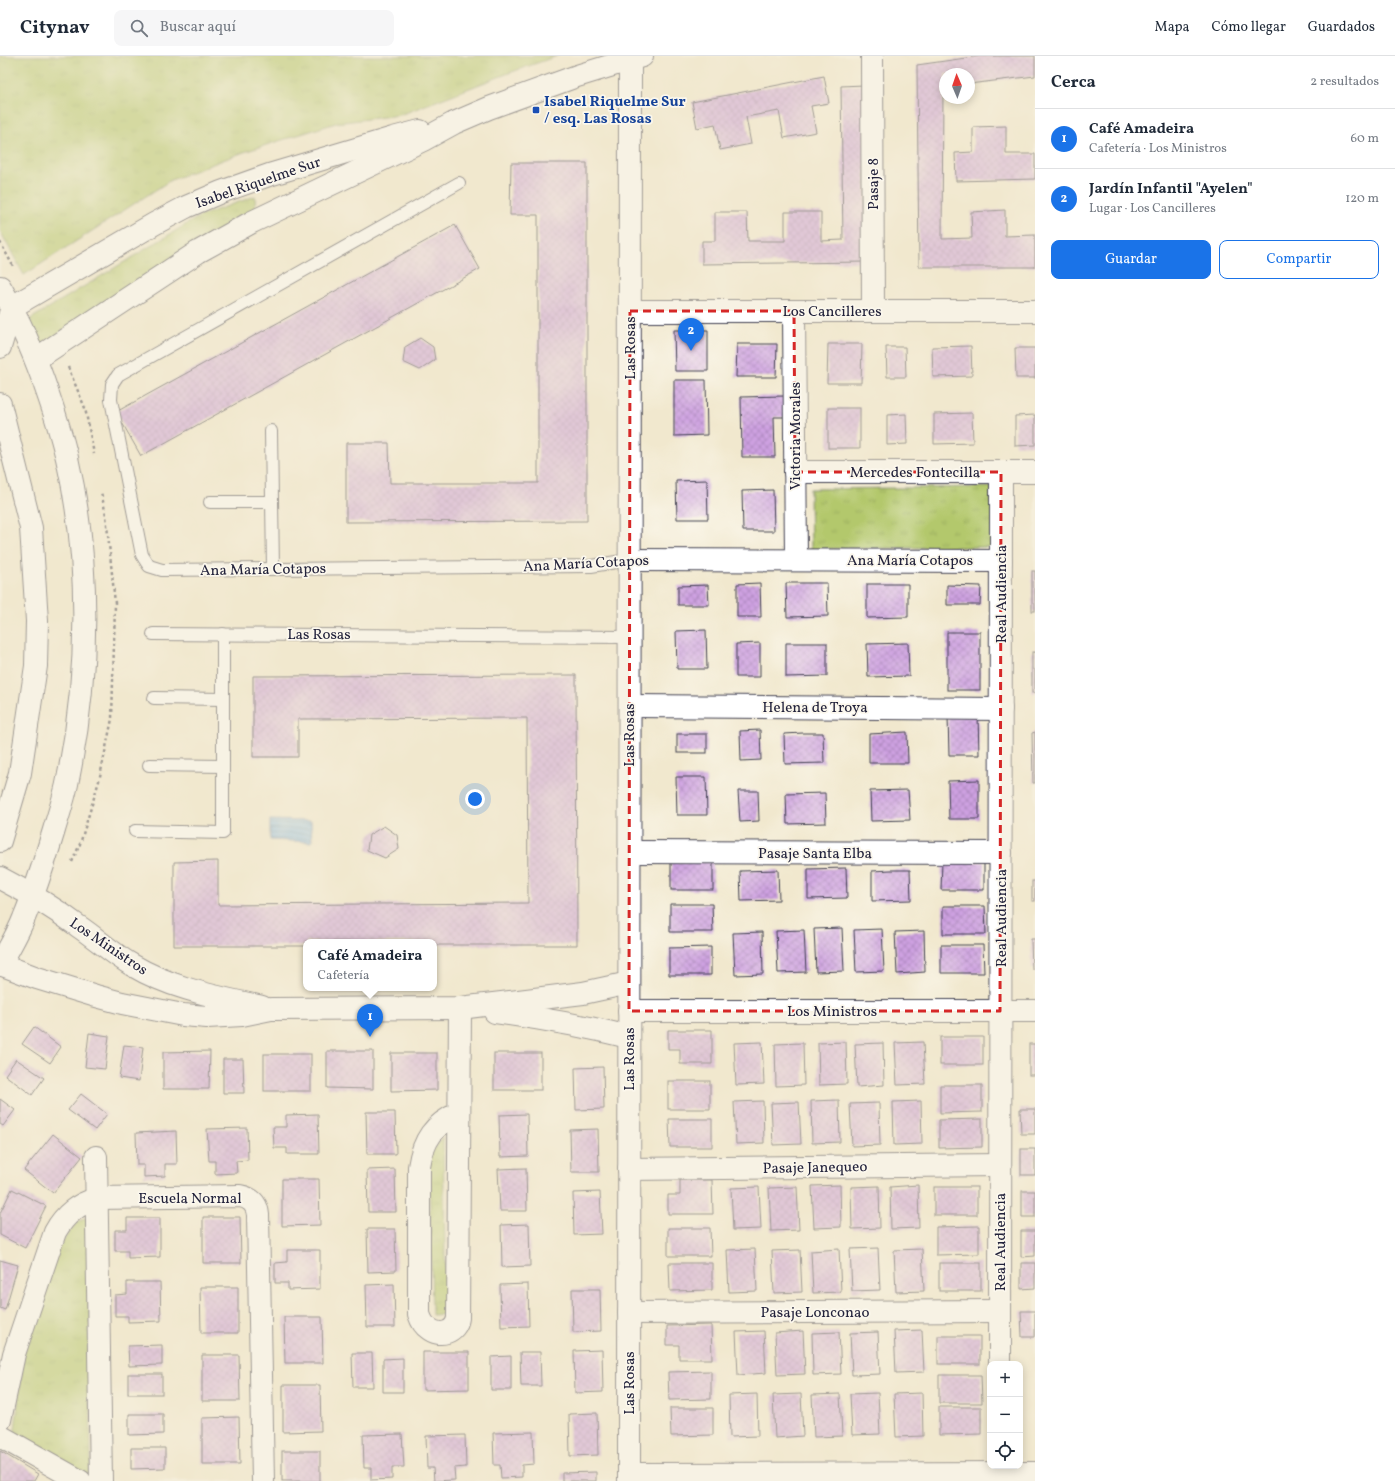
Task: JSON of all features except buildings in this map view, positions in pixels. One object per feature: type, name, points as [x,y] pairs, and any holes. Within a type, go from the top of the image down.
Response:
[{"type":"street","name":"Pasaje 8","points":[[872,56],[873,311]]},
{"type":"street","name":"Isabel Riquelme Sur","points":[[36,359],[198,252],[252,222],[423,140],[454,123],[524,94],[636,58]]},
{"type":"street","name":"Las Rosas","points":[[629,1478],[630,311],[636,58]]},
{"type":"street","name":"Isabel Riquelme Sur","points":[[12,307],[167,217],[221,192],[269,175],[393,138],[454,123]]},
{"type":"street","points":[[0,287],[12,307],[36,359],[57,422],[67,458],[75,500],[80,541],[83,572],[84,633],[80,704],[68,781],[42,868],[24,920],[0,964]]},
{"type":"street","points":[[0,347],[12,307]]},
{"type":"street","name":"Los Cancilleres","points":[[630,311],[1035,312]]},
{"type":"street","name":"Victoria Morales","points":[[794,311],[796,560]]},
{"type":"street","points":[[0,404],[31,528],[37,621],[36,666],[20,773],[0,841]]},
{"type":"street","name":"Mercedes Fontecilla","points":[[795,472],[1035,472]]},
{"type":"street","name":"Real Audiencia","points":[[1000,1361],[1001,472]]},
{"type":"street","name":"Ana María Cotapos","points":[[629,560],[1001,561]]},
{"type":"street","name":"Helena de Troya","points":[[630,706],[1001,709]]},
{"type":"street","name":"Pasaje Santa Elba","points":[[629,852],[1000,853]]},
{"type":"street","name":"Los Ministros","points":[[0,878],[33,895],[77,924],[132,965],[160,979],[196,992],[271,1009]]},
{"type":"street","name":"Los Ministros","points":[[0,964],[37,978],[122,1003],[183,1015],[207,1017],[242,1015],[271,1009],[460,1008],[583,993],[629,983]]},
{"type":"street","points":[[459,1113],[448,1118],[431,1133],[421,1155],[420,1167],[419,1314],[422,1322],[428,1328],[434,1332],[442,1333],[449,1332],[454,1329],[458,1318],[460,1008]]},
{"type":"street","name":"Los Ministros","points":[[460,1008],[524,1016],[629,1037]]},
{"type":"street","name":"Los Ministros","points":[[629,1011],[1035,1011]]},
{"type":"street","points":[[96,1157],[98,1198],[101,1481]]},
{"type":"street","name":"Pasaje Janequeo","points":[[629,1169],[1000,1165]]},
{"type":"street","name":"Escuela Normal","points":[[0,1420],[14,1354],[55,1232],[66,1216],[85,1202],[98,1198],[240,1196],[248,1198],[254,1202],[258,1215],[263,1481]]},
{"type":"street","name":"Pasaje Lonconao","points":[[629,1313],[1000,1311]]},
{"type":"street","points":[[0,1436],[80,1481]]},
{"type":"street","points":[[629,1478],[1035,1473]]},
{"type":"lane","name":"Ana María Cotapos","points":[[459,183],[118,375],[112,384],[111,400],[142,555],[148,566],[162,570],[591,566],[629,560]]},
{"type":"lane","points":[[271,431],[273,569]]},
{"type":"lane","points":[[210,502],[272,502]]},
{"type":"lane","name":"Las Rosas","points":[[153,634],[629,637]]},
{"type":"lane","points":[[135,830],[223,833],[223,634]]},
{"type":"lane","points":[[154,698],[223,699]]},
{"type":"lane","points":[[150,765],[223,766]]},
{"type":"highlighted area","points":[[630,311],[794,311],[795,472],[1001,472],[1000,1011],[629,1011]]},
{"type":"green space","points":[[0,56],[557,56],[400,115],[336,123],[244,152],[171,180],[24,275],[0,231]]},
{"type":"green space","points":[[255,196],[256,217],[41,344],[27,321],[200,216]]},
{"type":"green space","points":[[993,487],[994,547],[811,549],[810,489]]},
{"type":"green space","points":[[443,1137],[446,1314],[432,1315],[429,1155]]},
{"type":"green space","points":[[90,1216],[91,1476],[14,1437],[24,1354],[47,1261],[77,1222]]},
{"type":"water","points":[[270,820],[311,821],[312,842],[270,840]]},
{"type":"place","name":"Isabel Riquelme Sur / esq. Las Rosas","points":[[536,110]]},
{"type":"place","name":"Jardín Infantil \"Ayelen\"","points":[[691,351]]},
{"type":"place","name":"Café Amadeira","points":[[370,1037]]}]
